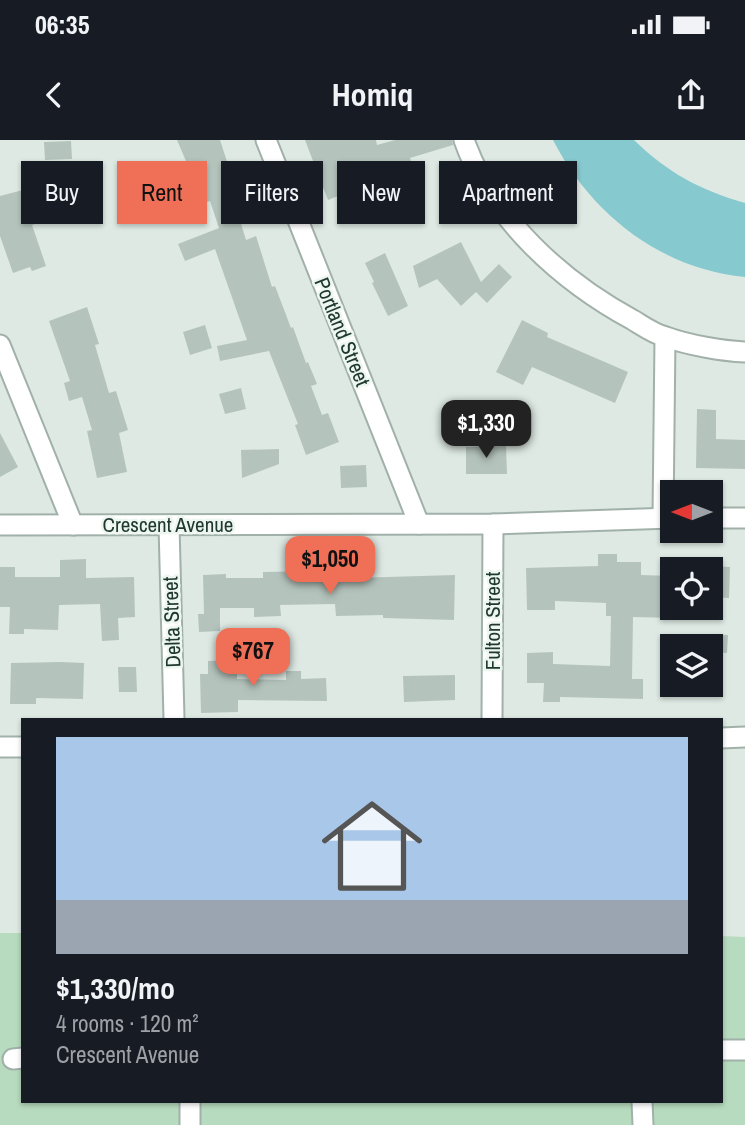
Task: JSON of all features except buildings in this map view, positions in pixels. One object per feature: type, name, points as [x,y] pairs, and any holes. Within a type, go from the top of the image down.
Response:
[{"type":"street","name":"Portland Street","points":[[266,140],[419,524]]},
{"type":"street","points":[[464,140],[471,161],[503,213],[549,261],[598,301],[665,337],[745,352]]},
{"type":"street","points":[[665,337],[667,480]]},
{"type":"street","points":[[0,345],[73,525]]},
{"type":"street","name":"Crescent Avenue","points":[[0,525],[493,524],[660,518]]},
{"type":"street","points":[[723,518],[745,518]]},
{"type":"street","name":"Fulton Street","points":[[492,718],[493,524]]},
{"type":"street","name":"Delta Street","points":[[169,526],[174,718]]},
{"type":"street","points":[[723,738],[745,737]]},
{"type":"street","points":[[0,747],[21,747]]},
{"type":"street","points":[[723,1050],[745,1050]]},
{"type":"street","points":[[190,1103],[190,1125]]},
{"type":"street","points":[[642,1103],[643,1125]]},
{"type":"green space","points":[[0,933],[21,933],[21,1103],[723,1103],[723,936],[745,937],[745,1125],[0,1125]]},
{"type":"water","points":[[553,140],[634,140],[659,162],[685,179],[745,203],[745,277],[714,272],[657,250],[608,214],[577,178],[577,161],[565,161]]}]
